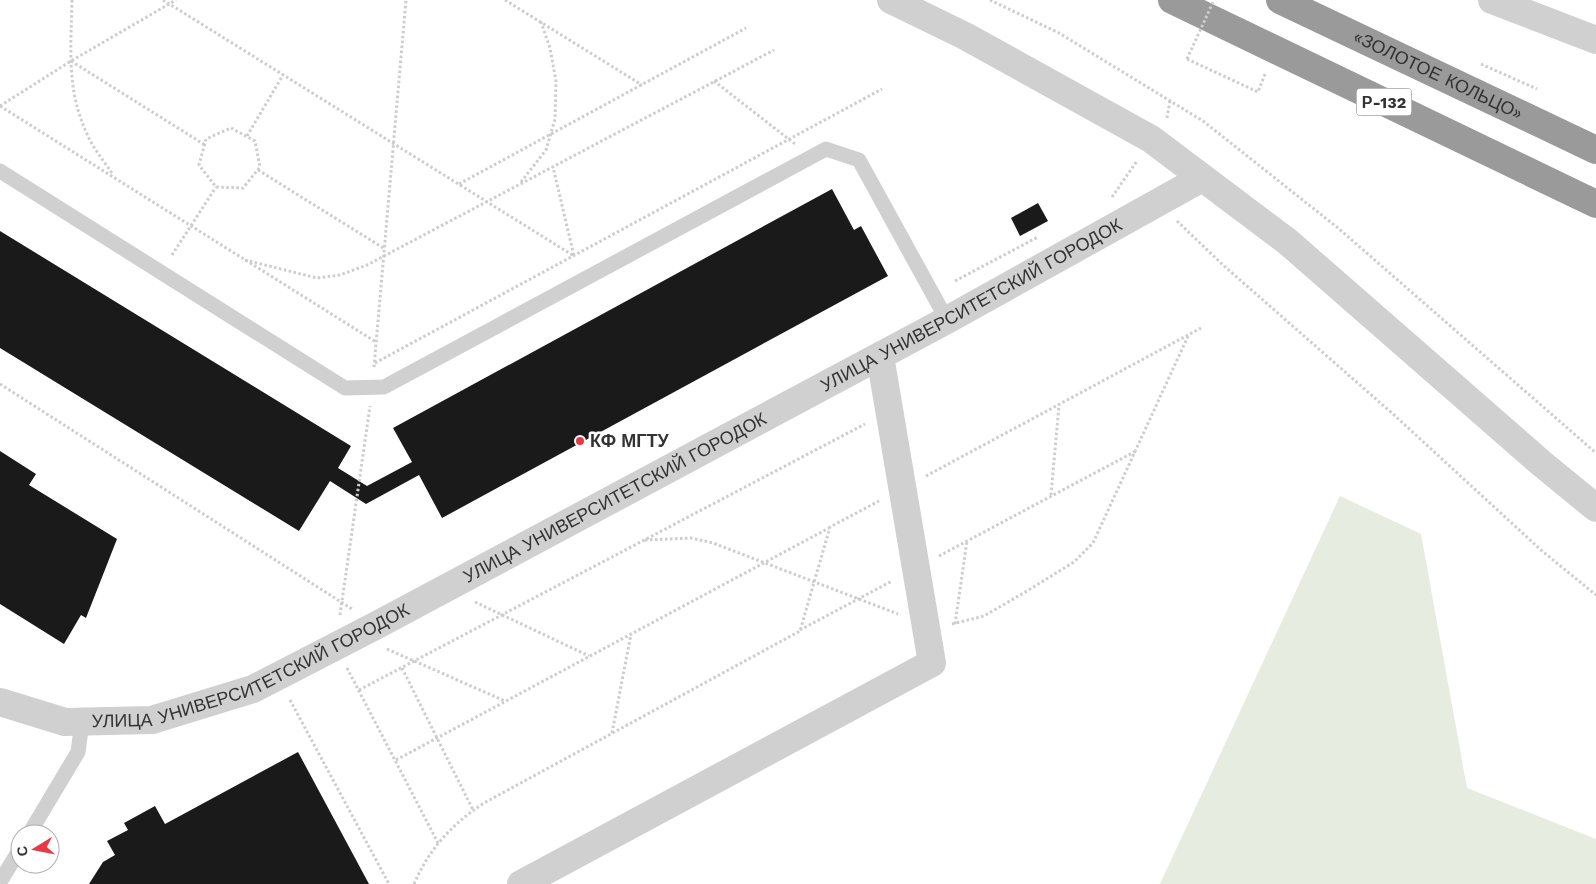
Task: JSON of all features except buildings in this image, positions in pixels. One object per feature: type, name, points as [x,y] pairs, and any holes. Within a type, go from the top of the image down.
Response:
[{"type":"highway","name":"Р-132","points":[[1172,0],[1596,204]]},
{"type":"highway","name":"«ЗОЛОТОЕ КОЛЬЦО»","points":[[1280,0],[1596,150]]},
{"type":"street","points":[[891,0],[965,36],[1151,139],[1288,242],[1541,463],[1596,508]]},
{"type":"street","points":[[1492,0],[1596,40]]},
{"type":"street","name":"УЛИЦА УНИВЕРСИТЕТСКИЙ ГОРОДОК","points":[[0,702],[65,722],[152,720],[253,689],[446,589],[947,320],[1202,178]]},
{"type":"street","points":[[521,884],[932,663],[880,356]]},
{"type":"lane","points":[[0,171],[345,388],[384,387],[826,149],[859,160],[947,320]]},
{"type":"lane","points":[[35,824],[78,752],[82,722]]},
{"type":"lane","points":[[0,882],[10,866]]},
{"type":"path","points":[[72,0],[71,78],[78,112],[88,138],[114,178]]},
{"type":"path","points":[[163,0],[574,256]]},
{"type":"path","points":[[176,0],[71,61],[0,106],[376,342]]},
{"type":"path","points":[[406,0],[372,387],[342,603],[357,636],[359,690],[438,843]]},
{"type":"path","points":[[505,0],[642,85]]},
{"type":"path","points":[[990,0],[1059,33],[1203,121],[1338,228],[1596,454]]},
{"type":"path","points":[[1214,0],[1187,59],[1258,92],[1268,66]]},
{"type":"path","points":[[519,185],[546,150],[555,119],[556,81],[550,48],[541,22]]},
{"type":"path","points":[[458,184],[746,28]]},
{"type":"path","points":[[246,260],[317,278],[340,275],[367,265],[774,50]]},
{"type":"path","points":[[71,61],[204,144]]},
{"type":"path","points":[[247,136],[283,75]]},
{"type":"path","points":[[714,81],[812,157]]},
{"type":"path","points":[[374,364],[882,89]]},
{"type":"path","points":[[1111,198],[1151,139],[1166,124],[1170,101]]},
{"type":"path","points":[[232,128],[255,141],[260,168],[242,188],[216,187],[199,165],[204,144],[206,138],[232,128]]},
{"type":"path","points":[[553,167],[574,256]]},
{"type":"path","points":[[258,170],[384,249]]},
{"type":"path","points":[[161,272],[216,187]]},
{"type":"path","points":[[1173,217],[1223,265],[1394,414],[1541,550],[1596,595]]},
{"type":"path","points":[[955,281],[1042,235]]},
{"type":"path","points":[[396,760],[1201,328]]},
{"type":"path","points":[[645,540],[692,538],[712,543],[939,628],[984,616],[1074,562],[1099,532],[1190,334]]},
{"type":"path","points":[[0,384],[342,603],[357,636],[505,702]]},
{"type":"path","points":[[1051,496],[1059,404]]},
{"type":"path","points":[[359,690],[889,411]]},
{"type":"path","points":[[414,884],[432,850],[447,832],[473,810],[611,733],[1136,450]]},
{"type":"path","points":[[800,631],[830,527]]},
{"type":"path","points":[[955,624],[967,541]]},
{"type":"path","points":[[446,589],[590,656]]},
{"type":"path","points":[[611,733],[631,634]]},
{"type":"path","points":[[402,668],[473,810]]},
{"type":"path","points":[[277,676],[389,884]]},
{"type":"shaded area","points":[[1340,496],[1421,534],[1467,788],[1596,839],[1596,884],[1160,884]]},
{"type":"place","name":"КФ МГТУ","points":[[580,441]]}]
